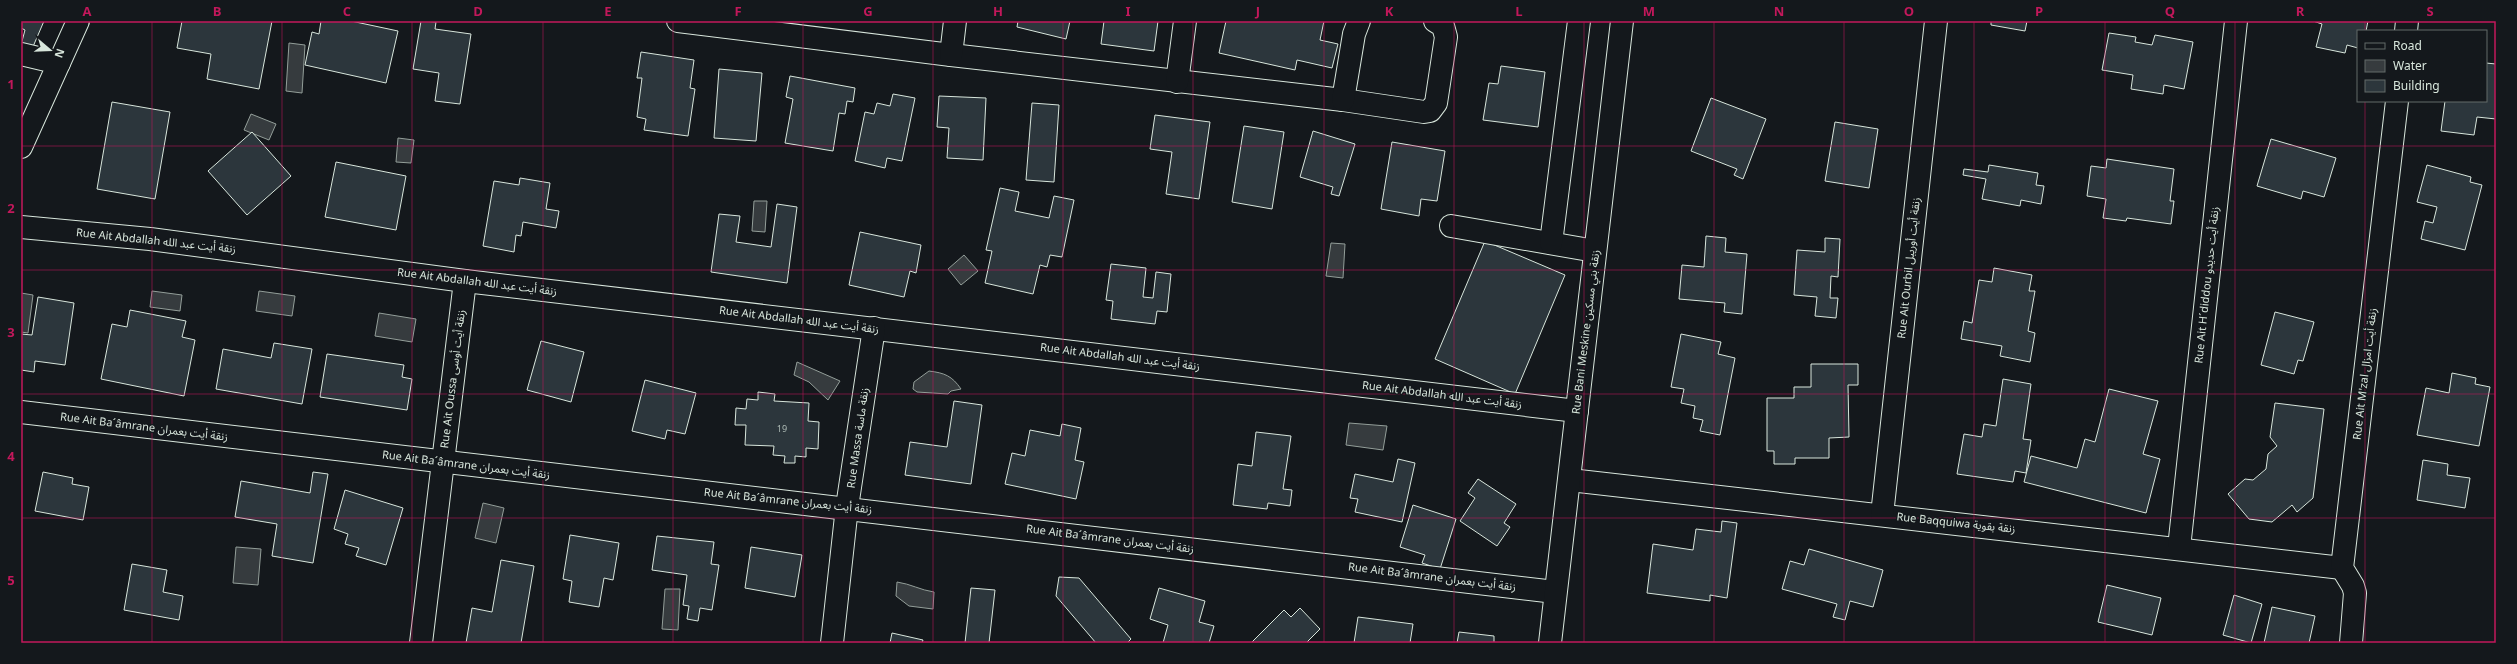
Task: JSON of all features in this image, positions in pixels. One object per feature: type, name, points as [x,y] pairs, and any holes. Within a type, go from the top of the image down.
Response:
[{"type":"street","points":[[21,147],[78,21]]},
{"type":"street","points":[[678,21],[720,23],[951,55],[1344,100],[1424,112],[1430,111],[1438,96],[1446,37],[1443,26],[1434,21]]},
{"type":"street","points":[[951,55],[955,21]]},
{"type":"street","points":[[1177,82],[1185,21]]},
{"type":"street","points":[[1344,100],[1354,34],[1359,21]]},
{"type":"street","points":[[1551,243],[1579,21]]},
{"type":"street","name":"Rue Bani Meskine زنقة بني مسكين","points":[[1550,643],[1622,21]]},
{"type":"street","name":"Rue Ait Ourbil زنقة أيت أوريبل","points":[[1882,514],[1936,21]]},
{"type":"street","name":"Rue Ait H´diddou زنقة أيت حديدو","points":[[2179,548],[2236,21]]},
{"type":"street","points":[[21,54],[60,63]]},
{"type":"street","name":"Rue Ait M'zal زنقة أيت امزال","points":[[2342,568],[2397,102]]},
{"type":"street","points":[[1451,226],[1595,251]]},
{"type":"street","name":"Rue Ait Abdallah زنقة أيت عبد الله","points":[[21,227],[295,257],[465,281],[1577,411]]},
{"type":"street","name":"Rue Ait Oussa زنقة أيت أوسى","points":[[421,643],[465,281]]},
{"type":"street","name":"Rue Massa زنقة ماسة","points":[[832,643],[847,507],[874,328]]},
{"type":"street","name":"Rue Ait Ba´âmrane زنقة أيت بعمران","points":[[21,412],[444,463],[847,507],[1555,592]]},
{"type":"street","name":"Rue Baqquiwa زنقة بقوية","points":[[1570,480],[1882,514],[2342,568]]},
{"type":"street","points":[[2342,568],[2353,586],[2354,593],[2351,643]]},
{"type":"water","points":[[289,43],[305,45],[302,93],[286,91]]},
{"type":"water","points":[[251,114],[276,124],[269,140],[244,130]]},
{"type":"water","points":[[398,138],[414,140],[411,163],[396,162]]},
{"type":"water","points":[[754,201],[767,201],[765,232],[752,231]]},
{"type":"water","points":[[1331,243],[1345,244],[1343,278],[1326,276]]},
{"type":"water","points":[[964,255],[978,271],[961,285],[948,269]]},
{"type":"water","points":[[152,291],[182,295],[180,311],[150,307]]},
{"type":"water","points":[[259,291],[295,296],[292,316],[256,311]]},
{"type":"water","points":[[21,293],[33,295],[28,333],[21,332]]},
{"type":"water","points":[[379,313],[416,319],[412,342],[375,336]]},
{"type":"water","points":[[797,362],[840,381],[828,400],[809,382],[794,375]]},
{"type":"water","points":[[929,371],[948,376],[961,389],[951,391],[948,394],[917,392],[913,389],[914,382]]},
{"type":"water","points":[[1349,423],[1387,426],[1383,450],[1346,445]]},
{"type":"water","points":[[483,503],[504,508],[496,543],[475,538]]},
{"type":"water","points":[[236,547],[261,549],[258,585],[233,583]]},
{"type":"water","points":[[897,582],[934,592],[933,609],[909,606],[896,596]]},
{"type":"water","points":[[665,589],[680,589],[678,630],[662,629]]},
{"type":"building","points":[[21,21],[44,21],[32,49],[21,45],[25,30],[21,28]]},
{"type":"building","points":[[182,21],[272,21],[259,89],[207,79],[211,54],[177,48]]},
{"type":"building","points":[[321,21],[351,21],[398,31],[386,83],[305,65],[312,32],[319,34]]},
{"type":"building","points":[[421,21],[436,22],[435,29],[471,34],[460,104],[435,101],[439,73],[413,69]]},
{"type":"building","points":[[1018,21],[1070,21],[1066,39],[1017,27]]},
{"type":"building","points":[[1104,21],[1158,21],[1154,51],[1101,44]]},
{"type":"building","points":[[1226,21],[1324,21],[1320,40],[1338,44],[1332,68],[1297,60],[1295,70],[1219,53]]},
{"type":"building","points":[[1991,21],[2027,21],[2025,31],[1991,25]]},
{"type":"building","points":[[2313,21],[2368,21],[2366,30],[2357,30],[2357,48],[2347,45],[2345,53],[2316,47],[2322,24]]},
{"type":"building","points":[[2109,33],[2136,37],[2135,42],[2152,45],[2155,35],[2193,42],[2184,89],[2164,85],[2163,94],[2131,89],[2133,75],[2102,70]]},
{"type":"building","points":[[641,52],[694,60],[690,88],[695,89],[688,136],[644,130],[646,119],[637,117],[642,78],[637,78]]},
{"type":"building","points":[[2487,63],[2496,64],[2496,119],[2477,117],[2474,135],[2441,131],[2445,102],[2487,102]]},
{"type":"building","points":[[1501,66],[1545,72],[1538,127],[1483,120],[1489,83],[1498,84]]},
{"type":"building","points":[[719,69],[762,73],[756,141],[714,138]]},
{"type":"building","points":[[790,76],[855,88],[853,102],[847,101],[845,114],[839,113],[833,151],[785,143],[793,99],[786,97]]},
{"type":"building","points":[[893,94],[915,98],[902,161],[887,158],[885,168],[855,161],[865,112],[874,114],[877,103],[890,106]]},
{"type":"building","points":[[939,96],[986,98],[983,160],[947,158],[949,128],[937,127]]},
{"type":"building","points":[[1711,98],[1766,119],[1743,179],[1734,175],[1737,169],[1691,151]]},
{"type":"building","points":[[112,102],[170,112],[155,199],[97,189]]},
{"type":"building","points":[[1032,103],[1059,105],[1054,182],[1026,180]]},
{"type":"building","points":[[1155,115],[1210,122],[1199,199],[1166,194],[1172,152],[1150,149]]},
{"type":"building","points":[[1835,122],[1878,129],[1869,188],[1825,181]]},
{"type":"building","points":[[1244,126],[1284,132],[1272,209],[1232,202]]},
{"type":"building","points":[[1313,131],[1355,144],[1339,196],[1331,194],[1333,187],[1300,177]]},
{"type":"building","points":[[252,132],[291,176],[247,215],[208,171]]},
{"type":"building","points":[[2271,139],[2336,158],[2324,197],[2303,191],[2301,199],[2257,186]]},
{"type":"building","points":[[1392,142],[1445,151],[1437,201],[1421,199],[1419,216],[1381,209]]},
{"type":"building","points":[[2107,159],[2174,169],[2170,201],[2174,201],[2171,224],[2127,218],[2126,221],[2103,218],[2106,199],[2087,196],[2091,166],[2106,168]]},
{"type":"building","points":[[336,162],[406,176],[396,230],[325,217]]},
{"type":"building","points":[[1989,165],[2038,173],[2036,185],[2044,186],[2041,204],[2021,200],[2020,206],[1982,199],[1986,179],[1963,175],[1964,169],[1988,172]]},
{"type":"building","points":[[2427,165],[2471,177],[2470,182],[2482,185],[2465,250],[2421,239],[2425,221],[2433,223],[2437,207],[2417,202]]},
{"type":"building","points":[[520,178],[550,183],[546,209],[559,211],[556,228],[523,222],[521,236],[516,235],[514,252],[483,246],[494,181],[519,185]]},
{"type":"building","points":[[1000,188],[1019,192],[1015,211],[1049,218],[1054,196],[1074,200],[1062,257],[1050,255],[1047,267],[1040,265],[1033,294],[985,283],[992,251],[986,250]]},
{"type":"building","points":[[777,204],[797,207],[787,283],[711,272],[719,214],[740,216],[736,242],[771,247]]},
{"type":"building","points":[[860,232],[921,245],[916,273],[910,271],[904,297],[849,285]]},
{"type":"building","points":[[1706,236],[1726,238],[1725,252],[1747,254],[1742,314],[1724,312],[1725,303],[1679,299],[1682,265],[1704,267]]},
{"type":"building","points":[[1825,238],[1840,239],[1838,277],[1831,276],[1830,298],[1838,298],[1836,318],[1815,316],[1817,297],[1794,295],[1797,250],[1825,252]]},
{"type":"building","points":[[1485,241],[1565,275],[1515,394],[1435,359]]},
{"type":"building","points":[[1111,264],[1146,268],[1143,297],[1153,298],[1156,272],[1171,274],[1167,312],[1157,311],[1155,324],[1111,319],[1113,301],[1106,300]]},
{"type":"building","points":[[1994,268],[2032,275],[2029,291],[2035,291],[2028,331],[2035,333],[2030,362],[2000,356],[2002,346],[1961,339],[1964,321],[1972,323],[1979,280],[1992,282]]},
{"type":"building","points":[[38,297],[74,303],[65,365],[35,361],[34,372],[21,370],[21,334],[32,335]]},
{"type":"building","points":[[130,310],[186,321],[182,337],[195,340],[184,396],[101,379],[112,324],[127,327]]},
{"type":"building","points":[[2275,312],[2314,322],[2303,361],[2298,360],[2294,374],[2261,365]]},
{"type":"building","points":[[1681,334],[1721,342],[1718,354],[1735,358],[1720,435],[1700,431],[1703,420],[1693,418],[1695,406],[1681,403],[1684,389],[1671,387]]},
{"type":"building","points":[[541,341],[584,352],[571,402],[527,390]]},
{"type":"building","points":[[274,343],[312,349],[302,404],[216,389],[223,349],[271,358]]},
{"type":"building","points":[[327,354],[404,365],[402,377],[412,379],[407,410],[320,397]]},
{"type":"building","points":[[1811,364],[1858,364],[1858,385],[1848,385],[1849,437],[1829,438],[1829,458],[1795,458],[1795,464],[1774,464],[1774,451],[1767,451],[1767,398],[1794,398],[1794,387],[1811,387]]},
{"type":"building","points":[[2452,373],[2476,378],[2475,384],[2490,387],[2479,446],[2417,435],[2426,388],[2449,393]]},
{"type":"building","points":[[2003,379],[2031,384],[2023,439],[2031,440],[2026,473],[2015,471],[2013,482],[1957,474],[1964,434],[1982,437],[1984,424],[1996,426]]},
{"type":"building","points":[[645,380],[696,393],[685,434],[667,430],[665,439],[632,431]]},
{"type":"building","points":[[2109,389],[2158,401],[2143,454],[2160,459],[2146,513],[2024,482],[2031,456],[2077,468],[2085,439],[2095,442]]},
{"type":"building","points":[[758,392],[775,394],[774,401],[809,403],[808,421],[819,422],[818,449],[806,448],[806,457],[795,456],[795,463],[784,463],[785,456],[773,455],[774,446],[745,445],[746,425],[735,425],[736,408],[746,409],[747,399],[758,400]]},
{"type":"building","points":[[954,401],[982,405],[971,484],[905,475],[910,442],[947,447]]},
{"type":"building","points":[[2275,403],[2324,409],[2313,498],[2297,512],[2292,505],[2272,522],[2249,519],[2228,494],[2245,479],[2253,480],[2266,469],[2268,454],[2277,446],[2270,437]]},
{"type":"building","points":[[1062,424],[1081,428],[1075,460],[1084,462],[1076,499],[1005,484],[1012,453],[1025,456],[1030,430],[1060,436]]},
{"type":"building","points":[[1256,432],[1291,436],[1283,489],[1292,490],[1290,506],[1268,503],[1267,509],[1233,505],[1238,464],[1252,466]]},
{"type":"building","points":[[1398,459],[1415,463],[1402,522],[1355,512],[1358,499],[1350,498],[1355,474],[1393,482]]},
{"type":"building","points":[[2423,460],[2448,464],[2447,475],[2470,478],[2465,508],[2417,500]]},
{"type":"building","points":[[43,472],[73,478],[72,484],[89,487],[83,520],[35,511]]},
{"type":"building","points":[[313,472],[328,474],[313,563],[272,556],[277,524],[235,517],[241,481],[310,493]]},
{"type":"building","points":[[1478,479],[1516,504],[1504,523],[1510,527],[1497,546],[1460,521],[1475,498],[1468,493]]},
{"type":"building","points":[[345,490],[403,508],[386,565],[356,556],[359,548],[345,544],[348,534],[334,529]]},
{"type":"building","points":[[1413,505],[1456,519],[1440,569],[1422,563],[1425,555],[1400,547]]},
{"type":"building","points":[[1722,521],[1737,523],[1727,598],[1710,595],[1710,601],[1647,593],[1653,544],[1693,550],[1696,529],[1721,532]]},
{"type":"building","points":[[570,535],[619,543],[613,580],[604,578],[599,607],[569,602],[572,581],[563,579]]},
{"type":"building","points":[[657,536],[714,542],[711,564],[719,565],[712,610],[700,608],[698,621],[687,619],[689,606],[683,605],[687,575],[652,570]]},
{"type":"building","points":[[751,547],[802,555],[795,597],[745,588]]},
{"type":"building","points":[[1809,549],[1883,570],[1873,607],[1850,601],[1845,620],[1833,617],[1837,604],[1782,589],[1790,561],[1804,565]]},
{"type":"building","points":[[501,560],[534,566],[521,643],[466,643],[472,608],[492,612]]},
{"type":"building","points":[[132,564],[167,570],[163,592],[183,596],[179,620],[124,610]]},
{"type":"building","points":[[1059,577],[1079,578],[1131,639],[1127,643],[1096,643],[1056,596]]},
{"type":"building","points":[[2107,585],[2161,598],[2152,635],[2098,622]]},
{"type":"building","points":[[971,588],[995,590],[989,643],[965,643]]},
{"type":"building","points":[[1159,588],[1205,601],[1199,622],[1214,626],[1209,643],[1163,643],[1168,625],[1150,619]]},
{"type":"building","points":[[2234,595],[2262,604],[2251,643],[2223,635]]},
{"type":"building","points":[[2272,607],[2315,616],[2309,643],[2264,643]]},
{"type":"building","points":[[1300,608],[1320,629],[1306,643],[1251,643],[1284,610],[1291,617]]},
{"type":"building","points":[[1358,617],[1413,624],[1410,643],[1354,643]]},
{"type":"building","points":[[1459,632],[1494,636],[1494,643],[1457,643]]},
{"type":"building","points":[[892,633],[923,640],[922,643],[890,643]]}]
